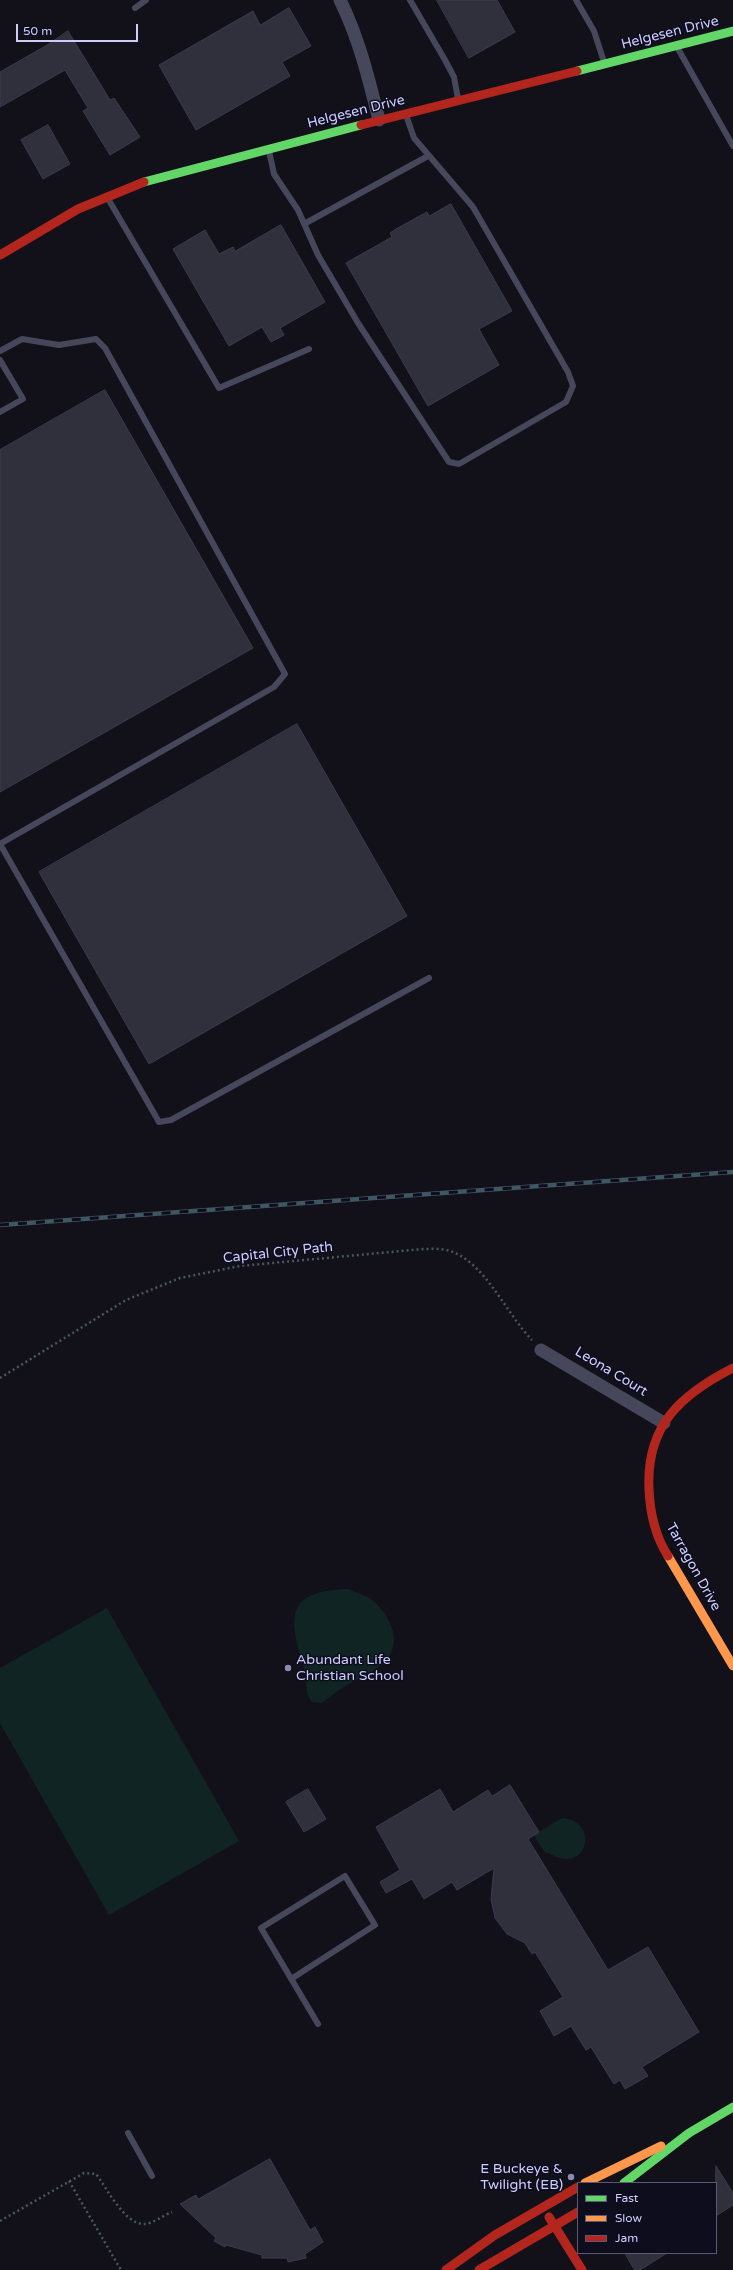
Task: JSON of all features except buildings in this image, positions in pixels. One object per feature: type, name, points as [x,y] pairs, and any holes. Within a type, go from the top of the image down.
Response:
[{"type":"street","points":[[340,0],[347,14],[368,75],[380,120]]},
{"type":"street","name":"Helgesen Drive","points":[[0,255],[78,209],[106,196],[155,178],[733,31]]},
{"type":"street","name":"Leona Court","points":[[541,1350],[664,1423]]},
{"type":"street","name":"Tarragon Drive","points":[[733,1368],[717,1376],[693,1392],[673,1410],[664,1423],[656,1440],[650,1463],[649,1508],[659,1539],[733,1666]]},
{"type":"street","points":[[625,2182],[689,2134],[733,2107]]},
{"type":"street","points":[[587,2182],[689,2134]]},
{"type":"street","points":[[446,2270],[543,2206],[577,2187]]},
{"type":"street","points":[[543,2206],[582,2270]]},
{"type":"street","points":[[479,2270],[577,2213]]},
{"type":"lane","points":[[135,8],[146,0]]},
{"type":"lane","points":[[410,0],[446,60],[454,77],[458,100]]},
{"type":"lane","points":[[576,0],[594,31],[605,64]]},
{"type":"lane","points":[[676,46],[733,146]]},
{"type":"lane","points":[[268,149],[274,174],[298,210],[322,262],[393,379],[449,462],[459,464],[566,402],[573,386],[568,372],[473,206],[457,186],[428,156],[414,138],[406,114]]},
{"type":"lane","points":[[304,224],[428,156]]},
{"type":"lane","points":[[106,196],[219,388],[309,350]]},
{"type":"lane","points":[[0,351],[22,339],[59,345],[96,339],[104,348],[285,674],[274,687],[0,844],[159,1122],[171,1120],[429,978]]},
{"type":"lane","points":[[0,360],[24,399],[0,412]]},
{"type":"lane","points":[[292,1980],[375,1925],[345,1876],[261,1928],[318,2024]]},
{"type":"lane","points":[[128,2132],[152,2176]]},
{"type":"path","name":"Capital City Path","points":[[0,1378],[126,1300],[180,1278],[240,1266],[423,1249],[450,1251],[471,1264],[480,1272],[519,1327],[541,1350]]},
{"type":"path","points":[[0,2221],[84,2173],[96,2174],[119,2208],[132,2221],[144,2224],[172,2212]]},
{"type":"path","points":[[69,2181],[121,2270]]},
{"type":"green space","points":[[348,1589],[368,1597],[382,1610],[391,1626],[394,1635],[394,1644],[386,1660],[376,1669],[345,1686],[322,1703],[312,1702],[307,1691],[306,1674],[296,1637],[294,1623],[296,1612],[301,1603],[311,1596],[326,1591]]},
{"type":"green space","points":[[107,1608],[239,1841],[109,1915],[0,1723],[0,1668]]},
{"type":"green space","points":[[562,1818],[574,1821],[582,1828],[585,1836],[585,1845],[581,1852],[574,1858],[564,1859],[544,1851],[534,1835]]},
{"type":"railway","points":[[0,1225],[733,1172]]},
{"type":"traffic: fast","points":[[577,71],[733,31]]},
{"type":"traffic: fast","points":[[144,182],[361,125]]},
{"type":"traffic: fast","points":[[625,2182],[689,2133],[733,2107]]},
{"type":"traffic: slow","points":[[668,1556],[733,1666]]},
{"type":"traffic: slow","points":[[587,2182],[661,2146]]},
{"type":"traffic: jam","points":[[361,125],[577,71]]},
{"type":"traffic: jam","points":[[0,255],[78,209],[144,182]]},
{"type":"traffic: jam","points":[[668,1556],[663,1548],[654,1524],[651,1507],[649,1489],[653,1447],[660,1430],[670,1415],[682,1402],[697,1389],[733,1368]]},
{"type":"traffic: jam","points":[[446,2270],[495,2235],[577,2188]]},
{"type":"traffic: jam","points":[[479,2270],[577,2213]]},
{"type":"traffic: jam","points":[[549,2217],[582,2270]]},
{"type":"place","name":"Abundant Life Christian School","points":[[288,1668]]},
{"type":"place","name":"E Buckeye & Twilight (EB)","points":[[571,2177]]}]
